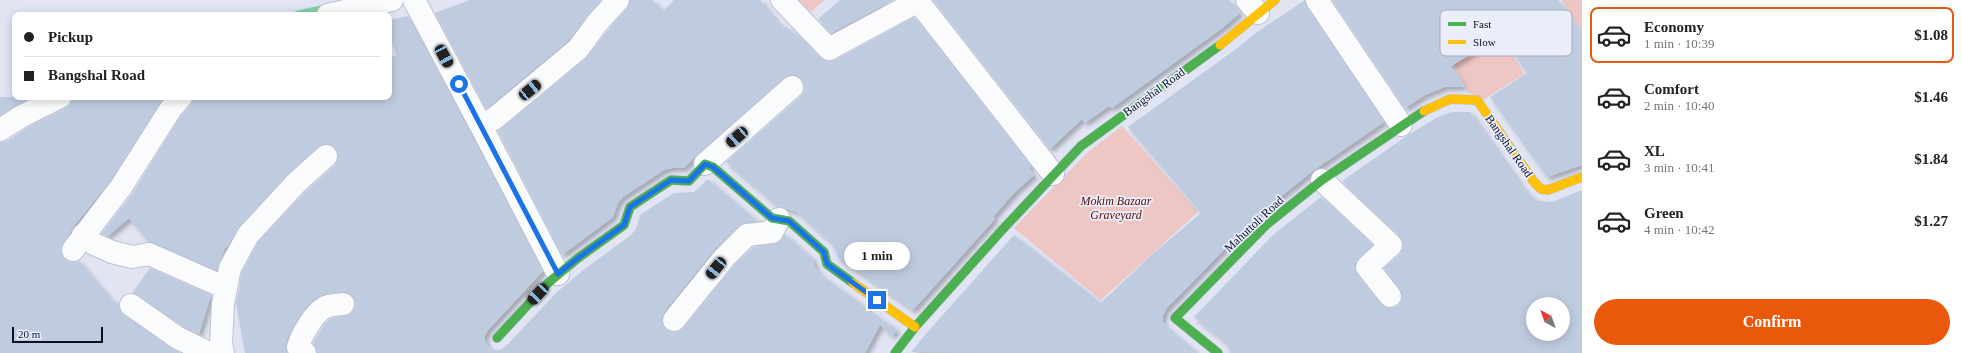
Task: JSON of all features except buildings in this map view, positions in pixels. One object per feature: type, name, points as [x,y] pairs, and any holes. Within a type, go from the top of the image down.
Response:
[{"type":"street","points":[[341,12],[392,0]]},
{"type":"street","points":[[414,0],[558,274]]},
{"type":"street","points":[[481,126],[501,113],[578,49],[597,23],[618,0]]},
{"type":"street","points":[[782,0],[829,50],[917,1],[1053,174]]},
{"type":"street","points":[[1316,0],[1401,125]]},
{"type":"street","name":"Bangshal Road","points":[[897,349],[915,327],[1053,174],[1081,146],[1229,39],[1260,4]]},
{"type":"street","points":[[497,338],[558,274],[624,225],[630,207],[671,180],[689,181],[705,164],[792,87]]},
{"type":"street","name":"Bangshal Road","points":[[1401,125],[1432,106],[1450,99],[1477,100],[1534,182],[1541,188],[1548,190],[1582,177]]},
{"type":"street","points":[[0,130],[22,116],[54,100]]},
{"type":"street","points":[[178,100],[121,187],[78,243],[94,244],[112,252],[132,257],[149,254],[226,288]]},
{"type":"street","name":"Mahuttoli Road","points":[[1218,353],[1175,318],[1266,225],[1322,180],[1401,125]]},
{"type":"street","points":[[223,353],[223,304],[230,268],[248,235],[297,182],[326,156]]},
{"type":"street","points":[[705,164],[713,167],[772,218],[789,221],[824,252],[827,264],[915,327]]},
{"type":"street","points":[[1322,180],[1392,245],[1368,267],[1390,296]]},
{"type":"street","points":[[674,320],[724,258],[747,235],[772,232],[779,219]]},
{"type":"street","points":[[305,353],[298,347],[301,336],[305,330],[323,308],[343,304]]},
{"type":"street","points":[[131,305],[178,338],[209,353]]},
{"type":"green space","points":[[798,0],[824,0],[811,12]]},
{"type":"green space","points":[[1562,0],[1582,0],[1582,30],[1572,15],[1572,10],[1569,10]]},
{"type":"green space","points":[[1528,2],[1529,10],[1515,10]]},
{"type":"green space","points":[[1450,56],[1514,56],[1524,74],[1483,100],[1468,92]]},
{"type":"green space","points":[[1528,56],[1536,56],[1542,99]]},
{"type":"green space","name":"Mokim Bazaar Graveyard","points":[[1122,126],[1198,212],[1101,300],[1014,228],[1087,153]]},
{"type":"waterway","points":[[312,12],[330,8]]},
{"type":"traffic: fast","points":[[895,353],[915,327],[1002,230],[1081,146],[1220,45]]},
{"type":"traffic: fast","points":[[1218,353],[1175,318],[1266,225],[1322,180],[1424,111]]},
{"type":"traffic: fast","points":[[497,338],[548,283],[578,258],[624,225],[630,207],[671,180],[689,181],[705,164],[713,167],[772,218],[789,221],[824,252],[827,264],[853,283]]},
{"type":"traffic: slow","points":[[1220,45],[1275,0]]},
{"type":"traffic: slow","points":[[1424,111],[1450,99],[1477,100],[1534,182],[1541,189],[1548,190],[1582,177]]},
{"type":"traffic: slow","points":[[853,283],[915,327]]},
{"type":"route","points":[[459,84],[558,274],[624,225],[630,207],[655,192],[671,180],[689,181],[705,164],[713,167],[749,196],[772,218],[789,221],[824,252],[827,264],[877,300]]}]
